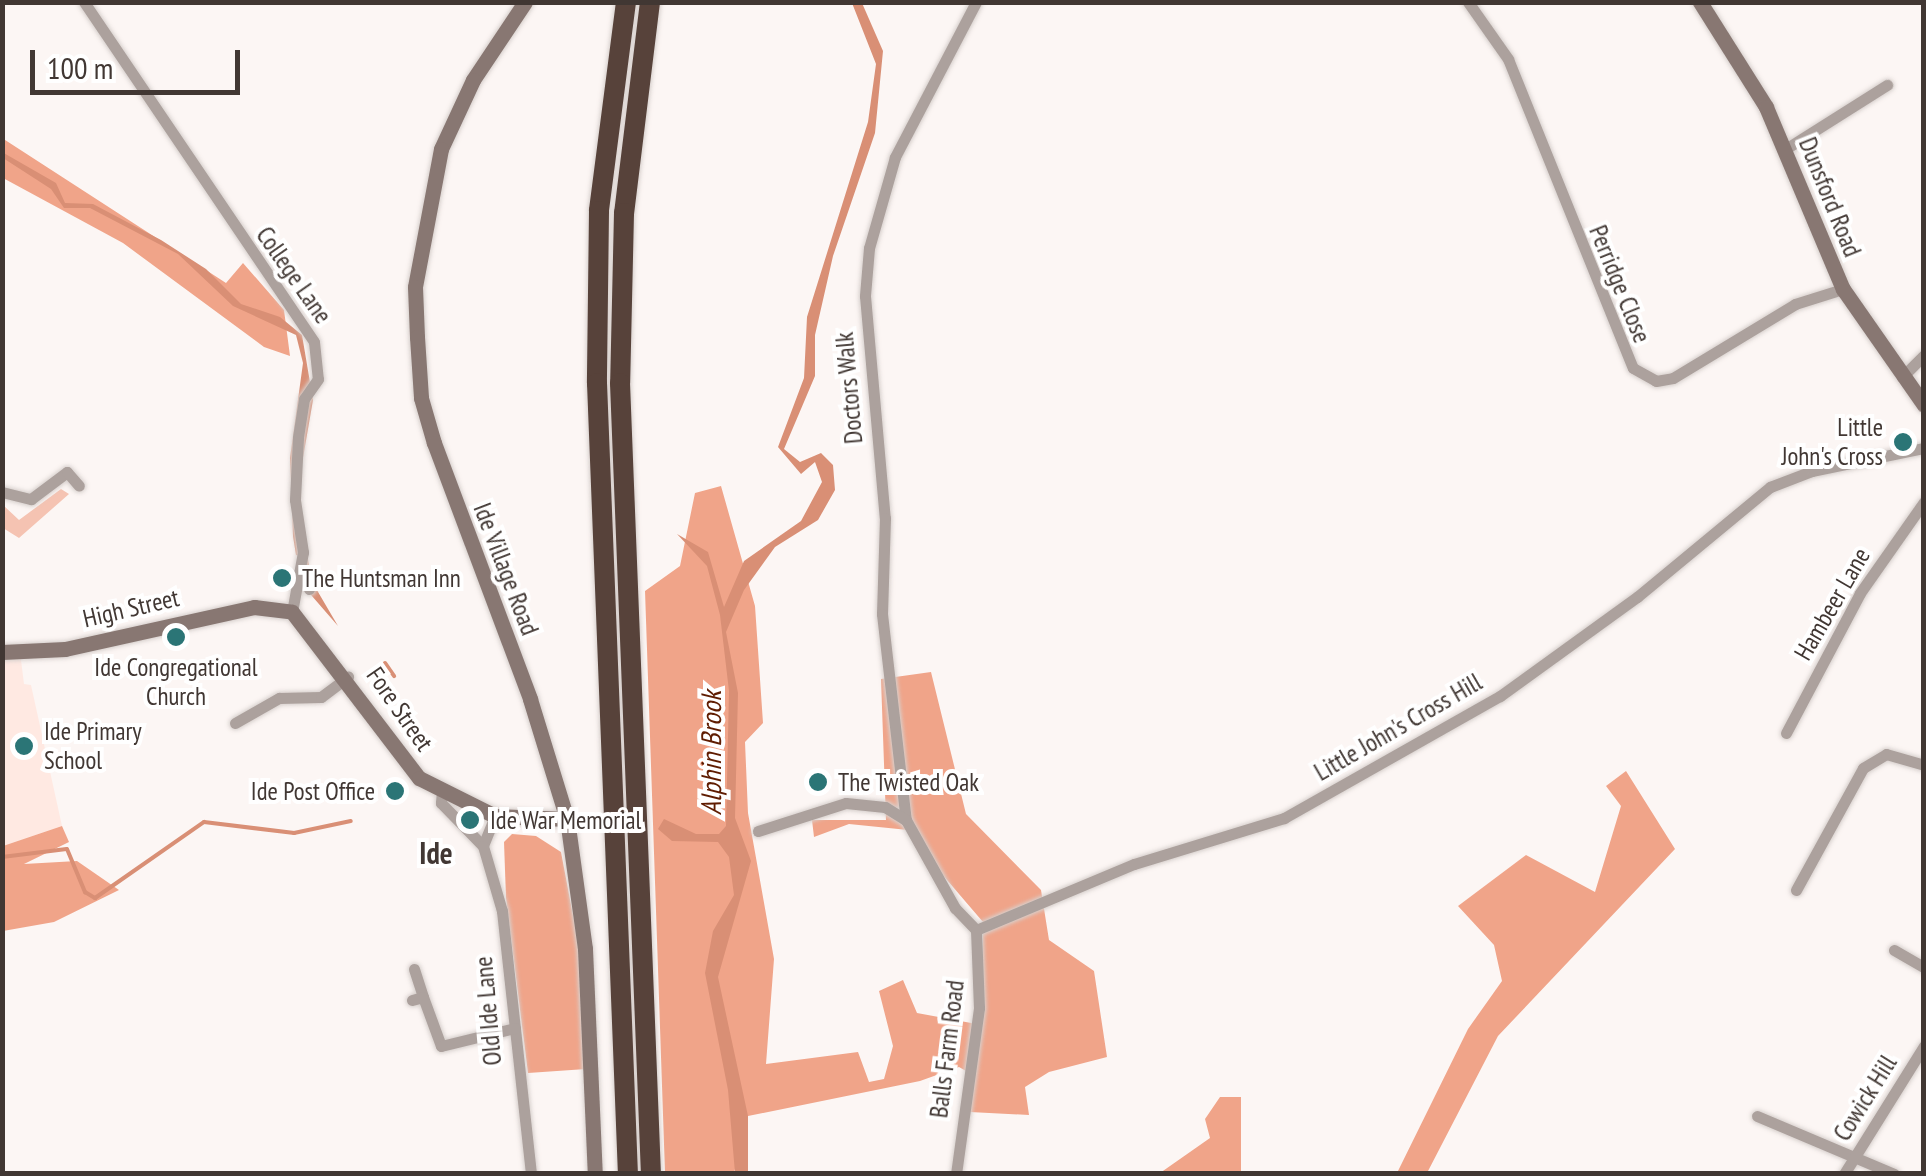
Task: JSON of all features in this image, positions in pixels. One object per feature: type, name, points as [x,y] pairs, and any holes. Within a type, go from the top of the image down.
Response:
[{"type":"highway","points":[[626,2],[598,211],[597,384],[628,1174]]},
{"type":"highway","points":[[650,2],[624,213],[620,383],[651,1174]]},
{"type":"street","name":"College Lane","points":[[84,2],[314,342],[318,378],[304,399],[298,438],[294,500],[303,552],[292,612]]},
{"type":"street","name":"Ide Village Road","points":[[525,2],[473,80],[440,149],[415,286],[416,337],[421,398],[434,443],[530,699],[566,819],[585,948],[595,1174]]},
{"type":"street","name":"Doctors Walk","points":[[904,792],[882,614],[885,518],[864,296],[872,235],[895,157],[976,2]]},
{"type":"street","name":"Perridge Close","points":[[1468,2],[1508,59],[1608,320],[1633,368],[1656,380],[1673,378],[1795,304],[1843,289]]},
{"type":"street","name":"Dunsford Road","points":[[1700,2],[1734,48],[1784,150],[1843,289],[1924,405]]},
{"type":"street","points":[[1784,150],[1887,85]]},
{"type":"street","points":[[1902,378],[1924,355]]},
{"type":"street","name":"Little John's Cross Hill","points":[[976,930],[1134,864],[1284,818],[1500,696],[1637,598],[1770,487],[1812,471],[1923,448]]},
{"type":"street","points":[[2,492],[31,499],[67,472],[80,486]]},
{"type":"street","name":"Hambeer Lane","points":[[1786,733],[1860,593],[1924,502]]},
{"type":"street","name":"High Street","points":[[2,652],[65,649],[151,626],[270,607],[292,612]]},
{"type":"street","name":"Fore Street","points":[[292,612],[348,678],[418,778],[494,816],[566,819]]},
{"type":"street","points":[[235,723],[278,698],[321,696],[348,678]]},
{"type":"street","points":[[1796,890],[1814,870],[1863,768],[1886,754],[1924,765]]},
{"type":"street","name":"Old Ide Lane","points":[[442,791],[441,803],[483,846],[502,910],[531,1174]]},
{"type":"street","points":[[885,807],[904,792]]},
{"type":"street","points":[[904,792],[906,820],[955,908],[976,930]]},
{"type":"street","points":[[758,831],[821,808],[885,807],[906,820]]},
{"type":"street","points":[[483,846],[494,816]]},
{"type":"street","name":"Balls Farm Road","points":[[956,1174],[978,1008],[976,930]]},
{"type":"street","points":[[1894,950],[1924,967]]},
{"type":"street","points":[[414,970],[418,998],[442,1046],[515,1028]]},
{"type":"street","name":"Cowick Hill","points":[[1844,1174],[1924,1046]]},
{"type":"street","points":[[1757,1116],[1894,1174]]},
{"type":"shaded area","points":[[852,3],[862,3],[883,51],[875,133],[833,256],[815,335],[815,376],[784,449],[800,462],[821,453],[833,465],[835,490],[818,520],[775,547],[744,590],[726,632],[738,693],[735,818],[751,861],[718,977],[748,1116],[748,1173],[735,1173],[728,1090],[705,973],[713,931],[734,895],[729,857],[718,842],[672,841],[658,829],[664,819],[696,834],[719,834],[726,826],[729,691],[720,615],[707,566],[677,534],[708,552],[724,607],[744,561],[801,521],[822,482],[815,462],[801,474],[778,447],[804,378],[807,317],[868,122],[876,64]]},
{"type":"shaded area","points":[[2,138],[226,283],[243,263],[284,310],[290,356],[264,347],[123,243],[3,178]]},
{"type":"shaded area","points":[[2,152],[56,183],[65,203],[93,204],[161,240],[206,269],[241,304],[280,317],[302,335],[313,400],[299,481],[302,517],[311,580],[338,626],[305,588],[305,558],[296,555],[293,536],[290,458],[303,363],[296,335],[233,306],[178,254],[90,208],[64,208],[51,189],[3,158]]},
{"type":"shaded area","points":[[721,486],[755,606],[763,723],[745,742],[748,813],[774,959],[766,1064],[858,1052],[869,1082],[884,1079],[893,1046],[879,991],[903,980],[917,1013],[982,1025],[983,922],[941,873],[918,831],[849,824],[814,837],[812,820],[886,820],[881,679],[931,672],[966,814],[1041,890],[1049,940],[1094,971],[1107,1057],[1049,1072],[1025,1087],[1029,1115],[970,1112],[975,1076],[959,1067],[920,1081],[748,1116],[734,1173],[665,1173],[645,591],[680,566],[695,493]]},
{"type":"shaded area","points":[[61,489],[69,494],[19,538],[3,528],[3,505],[19,520]]},
{"type":"shaded area","name":"Ide Primary School","points":[[3,652],[20,652],[24,684],[31,685],[62,826],[3,846]]},
{"type":"shaded area","points":[[1626,771],[1675,849],[1498,1036],[1427,1173],[1397,1173],[1468,1029],[1502,981],[1494,945],[1458,906],[1526,855],[1595,892],[1621,806],[1606,786]]},
{"type":"shaded area","points":[[62,826],[69,842],[24,864],[77,861],[119,890],[54,922],[3,931],[3,846]]},
{"type":"shaded area","points":[[512,834],[536,836],[561,852],[579,947],[586,1069],[528,1073],[506,898],[504,842]]},
{"type":"shaded area","points":[[1220,1097],[1241,1097],[1241,1173],[1160,1173],[1210,1138],[1205,1119]]},
{"type":"waterway","points":[[385,663],[394,676]]},
{"type":"waterway","points":[[2,857],[67,849],[85,892],[95,898],[204,822],[294,833],[351,821]]},
{"type":"place","name":"Little John's Cross","points":[[1903,442]]},
{"type":"place","name":"The Huntsman Inn","points":[[282,578]]},
{"type":"place","name":"Ide Congregational Church","points":[[176,637]]},
{"type":"place","name":"Ide Primary School","points":[[24,746]]},
{"type":"place","name":"The Twisted Oak","points":[[818,782]]},
{"type":"place","name":"Ide Post Office","points":[[395,791]]},
{"type":"place","name":"Ide War Memorial","points":[[470,820]]},
{"type":"district","name":"Ide","points":[[436,853]]},
{"type":"water label","name":"Alphin Brook","points":[[711,753]]}]
